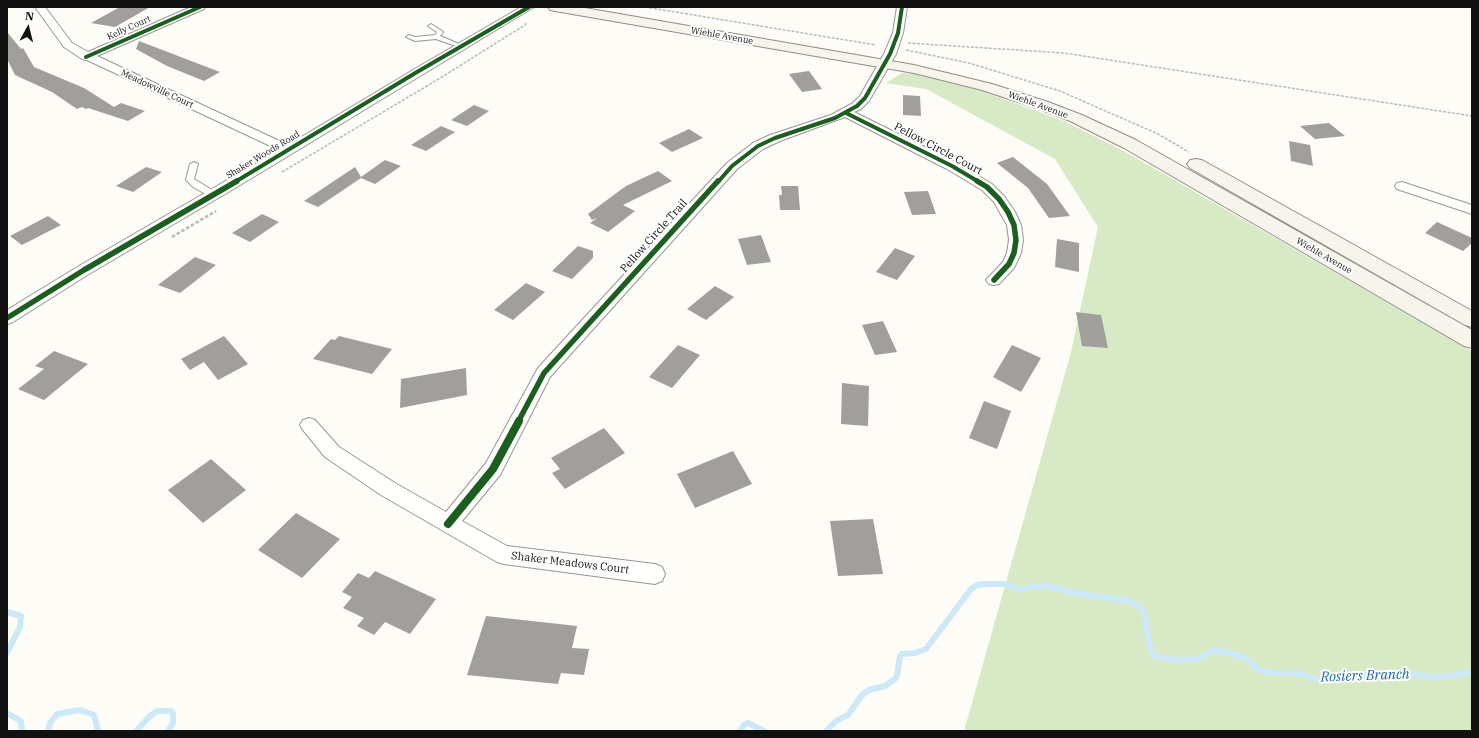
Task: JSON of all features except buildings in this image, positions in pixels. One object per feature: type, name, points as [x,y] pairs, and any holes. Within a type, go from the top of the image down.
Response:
[{"type":"main road","name":"Wiehle Avenue","points":[[555,7],[936,62],[988,75],[1055,97],[1095,113],[1174,152],[1472,320]]},
{"type":"main road","name":"Wiehle Avenue","points":[[614,7],[884,54],[938,74],[988,87],[1042,105],[1104,132],[1144,152],[1472,340]]},
{"type":"street","name":"Meadowville Court","points":[[40,7],[68,45],[86,57],[290,150]]},
{"type":"street","name":"Kelly Court","points":[[86,57],[200,7]]},
{"type":"street","name":"Pellow Circle Trail","points":[[448,524],[493,469],[544,373],[732,166],[749,152],[770,141],[792,132],[818,125],[846,113],[857,106],[865,98],[884,54],[898,33],[902,7]]},
{"type":"street","name":"Shaker Woods Road","points":[[7,318],[84,270],[290,150],[461,46],[528,13]]},
{"type":"street","name":"Pellow Circle Court","points":[[846,113],[952,166],[987,188],[999,199],[1008,212],[1014,225],[1016,240],[1014,253],[1009,264],[994,280]]},
{"type":"street","points":[[1402,186],[1472,210]]},
{"type":"street","name":"Shaker Meadows Court","points":[[309,425],[332,452],[388,489],[504,555],[655,574]]},
{"type":"lane","points":[[431,26],[440,32],[437,37]]},
{"type":"lane","points":[[409,37],[416,39],[437,37],[461,46]]},
{"type":"lane","points":[[194,164],[190,180],[196,186],[214,195]]},
{"type":"path","points":[[645,7],[866,44],[875,44],[884,54]]},
{"type":"path","points":[[276,175],[351,132],[525,25],[528,13]]},
{"type":"path","points":[[904,43],[1064,53],[1472,116]]},
{"type":"path","points":[[172,237],[216,211]]},
{"type":"green space","points":[[902,73],[915,74],[982,91],[1064,121],[1122,150],[1472,351],[1472,731],[964,731],[1071,352],[1098,227],[1055,159],[926,89],[886,83]]},
{"type":"waterway","name":"Rosiers Branch","points":[[826,731],[836,721],[848,715],[862,695],[869,690],[885,686],[895,679],[897,676],[900,656],[902,654],[915,653],[926,649],[971,589],[977,585],[985,584],[1005,584],[1021,590],[1031,587],[1046,586],[1074,593],[1129,601],[1137,605],[1143,611],[1152,655],[1156,657],[1178,660],[1197,659],[1214,650],[1222,651],[1246,658],[1257,669],[1271,673],[1297,673],[1321,680],[1404,673],[1431,677],[1451,676],[1472,672]]},
{"type":"waterway","name":"Rosiers Branch","points":[[7,612],[21,616],[20,627],[7,653]]},
{"type":"waterway","name":"Rosiers Branch","points":[[48,731],[50,723],[57,714],[80,710],[94,715],[98,731]]},
{"type":"waterway","name":"Rosiers Branch","points":[[136,731],[150,716],[157,711],[171,711],[173,713],[173,723],[168,731]]},
{"type":"waterway","name":"Rosiers Branch","points":[[7,713],[21,721],[22,731]]},
{"type":"waterway","name":"Rosiers Branch","points":[[740,731],[744,725],[748,723],[764,731]]},
{"type":"cycle path","points":[[86,57],[200,7]]},
{"type":"cycle path","points":[[7,318],[84,270],[232,184],[417,72],[529,7]]},
{"type":"cycle path","points":[[448,524],[493,469],[544,373],[732,166],[758,146],[775,138],[835,118],[857,106],[865,98],[890,54],[898,33],[902,7]]},
{"type":"cycle path","points":[[846,113],[952,166],[987,187],[999,199],[1008,212],[1014,225],[1016,240],[1014,253],[1009,264],[994,280]]}]
